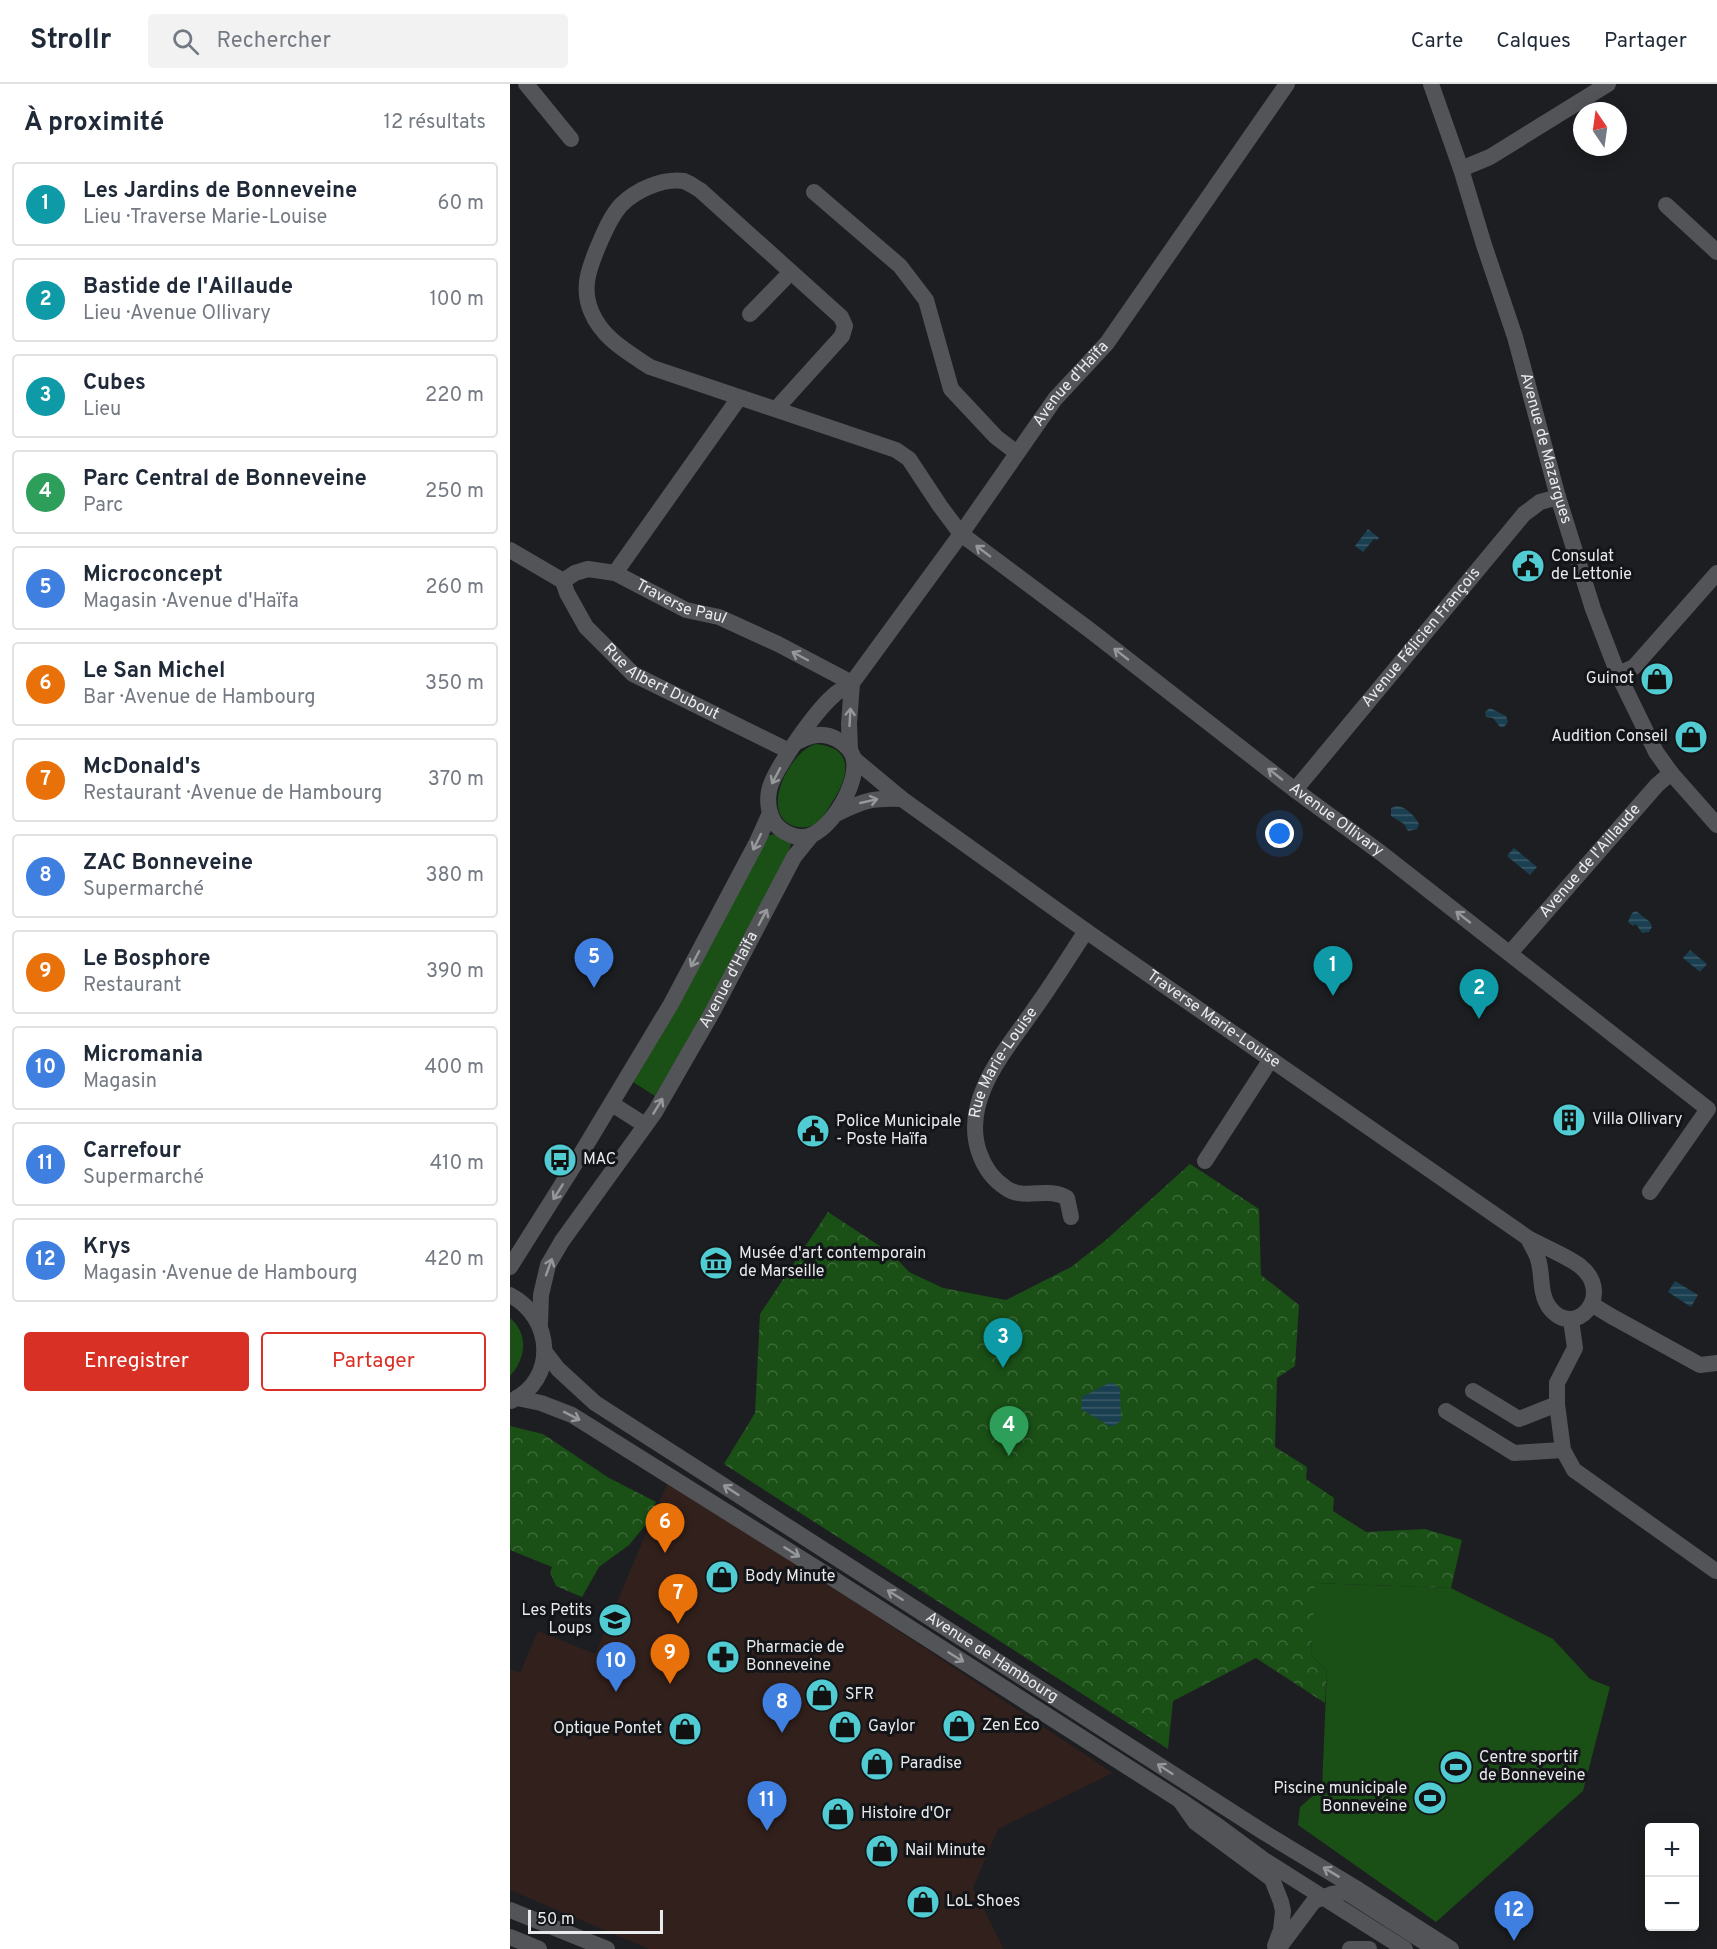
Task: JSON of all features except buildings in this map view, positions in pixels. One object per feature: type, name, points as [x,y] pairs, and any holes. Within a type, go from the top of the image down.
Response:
[{"type":"street","points":[[526,84],[571,139]]},
{"type":"street","name":"Avenue d'Haïfa","points":[[792,747],[832,696],[852,683],[961,534],[1055,399],[1107,343],[1287,84]]},
{"type":"street","name":"Avenue de Mazargues","points":[[1431,84],[1515,337],[1558,497],[1593,609],[1618,674],[1656,752],[1671,773],[1717,825]]},
{"type":"street","points":[[1461,169],[1490,157],[1608,84]]},
{"type":"street","name":"Avenue Ollivary","points":[[776,409],[842,336],[845,326],[841,316],[700,189],[685,182],[664,181],[640,191],[621,205],[604,231],[588,272],[585,295],[591,313],[602,331],[614,343],[650,367],[896,450],[909,459],[961,534],[1091,631],[1295,790],[1381,853],[1708,1109],[1650,1192]]},
{"type":"street","points":[[814,192],[900,266],[926,300],[951,389],[996,437],[1017,453]]},
{"type":"street","points":[[1666,205],[1717,252]]},
{"type":"street","points":[[750,314],[791,272]]},
{"type":"street","points":[[615,573],[740,398]]},
{"type":"street","name":"Avenue Félicien François","points":[[1295,790],[1524,514],[1540,502],[1558,497]]},
{"type":"street","points":[[510,550],[563,581]]},
{"type":"street","name":"Traverse Paul","points":[[563,581],[575,573],[588,569],[615,573],[686,610],[719,618],[778,644],[852,683]]},
{"type":"street","points":[[1618,674],[1634,667],[1717,573]]},
{"type":"street","name":"Rue Albert Dubout","points":[[563,581],[586,627],[633,674],[792,747]]},
{"type":"street","points":[[852,683],[849,724],[852,754],[854,776],[837,813],[822,830],[801,838],[790,835],[775,825],[770,813],[769,788],[792,747],[810,736],[823,734],[843,743],[852,754]]},
{"type":"street","name":"Traverse Marie-Louise","points":[[852,754],[902,799],[1086,931],[1528,1238],[1580,1266],[1591,1278],[1594,1293],[1593,1305]]},
{"type":"street","name":"Avenue de l'Aillaude","points":[[1510,953],[1657,785],[1671,773]]},
{"type":"street","points":[[837,813],[875,798],[902,799]]},
{"type":"street","points":[[510,1267],[612,1104],[671,1004],[758,842],[770,813]]},
{"type":"street","name":"Avenue d'Haïfa","points":[[545,1352],[540,1324],[541,1295],[548,1265],[568,1231],[645,1125],[713,1011],[794,857],[811,836]]},
{"type":"street","name":"Rue Marie-Louise","points":[[1071,1217],[1067,1198],[1058,1192],[1018,1194],[1007,1189],[993,1177],[984,1166],[975,1139],[975,1118],[982,1091],[1003,1054],[1086,931]]},
{"type":"street","points":[[1205,1161],[1271,1059]]},
{"type":"street","points":[[612,1104],[645,1125]]},
{"type":"street","points":[[1528,1238],[1538,1259],[1540,1281],[1548,1306],[1560,1318],[1571,1320],[1585,1314],[1593,1305],[1700,1365],[1717,1364]]},
{"type":"street","points":[[510,1295],[520,1300],[532,1311],[540,1324]]},
{"type":"street","points":[[1571,1320],[1575,1348],[1557,1383],[1557,1404],[1563,1450],[1574,1470],[1716,1571]]},
{"type":"street","points":[[514,1399],[531,1386],[541,1370],[545,1352]]},
{"type":"street","name":"Avenue de Hambourg","points":[[545,1352],[558,1369],[595,1403],[1145,1757],[1451,1949]]},
{"type":"street","points":[[1473,1391],[1519,1419],[1557,1404]]},
{"type":"street","name":"Avenue de Hambourg","points":[[514,1399],[541,1403],[572,1415],[819,1569],[1181,1801],[1264,1860],[1405,1949]]},
{"type":"street","points":[[1446,1411],[1515,1453],[1563,1450]]},
{"type":"street","points":[[1181,1801],[1195,1822],[1272,1879],[1283,1911],[1276,1949]]},
{"type":"street","points":[[1276,1949],[1314,1901],[1346,1892],[1435,1949]]},
{"type":"street","points":[[510,1910],[607,1949]]},
{"type":"street","points":[[510,1937],[539,1949]]},
{"type":"street","points":[[1350,1949],[1370,1949]]},
{"type":"shaded area","points":[[669,1479],[1113,1773],[998,1829],[973,1888],[1004,1949],[649,1949],[510,1890],[510,1669],[520,1673],[538,1631],[595,1654]]},
{"type":"green space","points":[[816,744],[838,752],[843,758],[845,775],[842,785],[821,819],[809,827],[797,827],[786,822],[779,810],[780,787],[791,764],[799,755]]},
{"type":"green space","points":[[774,834],[791,844],[789,851],[707,1008],[655,1096],[633,1082],[767,836]]},
{"type":"green space","points":[[1190,1164],[1259,1209],[1261,1275],[1299,1305],[1295,1366],[1277,1378],[1275,1447],[1307,1467],[1306,1479],[1334,1498],[1333,1511],[1366,1532],[1425,1529],[1462,1540],[1451,1588],[1315,1583],[1311,1655],[1327,1671],[1325,1703],[1256,1658],[1173,1701],[1168,1749],[724,1464],[755,1413],[760,1314],[828,1212],[892,1254],[909,1272],[943,1288],[1006,1300],[1071,1267],[1106,1240]]},
{"type":"green space","points":[[510,1318],[520,1331],[523,1347],[519,1362],[510,1376]]},
{"type":"green space","points":[[510,1426],[543,1434],[609,1478],[656,1502],[648,1522],[629,1545],[599,1567],[582,1597],[556,1586],[550,1572],[552,1567],[510,1550]]},
{"type":"green space","name":"Centre sportif de Bonneveine","points":[[1314,1583],[1451,1588],[1553,1639],[1590,1679],[1610,1687],[1583,1791],[1436,1922],[1298,1825],[1300,1807],[1322,1788],[1327,1671],[1311,1655]]},
{"type":"water","points":[[1368,529],[1379,538],[1374,539],[1363,552],[1355,546]]},
{"type":"water","points":[[1490,708],[1506,716],[1508,722],[1504,727],[1500,727],[1493,718],[1486,717],[1485,712]]},
{"type":"water","points":[[1397,806],[1413,815],[1419,824],[1417,829],[1408,831],[1404,824],[1391,816],[1391,808]]},
{"type":"water","points":[[1514,848],[1537,867],[1530,875],[1507,856]]},
{"type":"water","points":[[1636,911],[1650,922],[1652,927],[1649,932],[1642,933],[1636,924],[1633,926],[1628,922],[1632,913]]},
{"type":"water","points":[[1690,950],[1707,964],[1700,972],[1683,958]]},
{"type":"water","points":[[1675,1281],[1698,1295],[1691,1307],[1668,1292]]},
{"type":"water","points":[[1111,1382],[1120,1388],[1121,1421],[1111,1427],[1081,1409],[1082,1397]]},
{"type":"place","name":"Consulat de Lettonie","points":[[1528,566]]},
{"type":"place","name":"Guinot","points":[[1657,679]]},
{"type":"place","name":"Audition Conseil","points":[[1691,737]]},
{"type":"place","name":"Microconcept","points":[[594,988]]},
{"type":"place","name":"Les Jardins de Bonneveine","points":[[1333,996]]},
{"type":"place","name":"Bastide de l'Aillaude","points":[[1479,1019]]},
{"type":"place","name":"Villa Ollivary","points":[[1569,1120]]},
{"type":"place","name":"Police Municipale - Poste Haïfa","points":[[813,1131]]},
{"type":"place","name":"MAC","points":[[560,1160]]},
{"type":"place","name":"Musée d'art contemporain de Marseille","points":[[716,1263]]},
{"type":"place","name":"Cubes","points":[[1003,1368]]},
{"type":"place","name":"Parc Central de Bonneveine","points":[[1009,1456]]},
{"type":"place","name":"Le San Michel","points":[[665,1553]]},
{"type":"place","name":"Body Minute","points":[[722,1577]]},
{"type":"place","name":"Les Petits Loups","points":[[615,1620]]},
{"type":"place","name":"McDonald's","points":[[678,1624]]},
{"type":"place","name":"Pharmacie de Bonneveine","points":[[723,1657]]},
{"type":"place","name":"Le Bosphore","points":[[670,1684]]},
{"type":"place","name":"Micromania","points":[[616,1692]]},
{"type":"place","name":"SFR","points":[[822,1695]]},
{"type":"place","name":"Zen Eco","points":[[959,1726]]},
{"type":"place","name":"Gaylor","points":[[845,1727]]},
{"type":"place","name":"Optique Pontet","points":[[685,1729]]},
{"type":"place","name":"ZAC Bonneveine","points":[[782,1733]]},
{"type":"place","name":"Paradise","points":[[877,1764]]},
{"type":"place","name":"Centre sportif de Bonneveine","points":[[1456,1767]]},
{"type":"place","name":"Piscine municipale Bonneveine","points":[[1430,1798]]},
{"type":"place","name":"Histoire d'Or","points":[[838,1814]]},
{"type":"place","name":"Carrefour","points":[[767,1831]]},
{"type":"place","name":"Nail Minute","points":[[882,1851]]},
{"type":"place","name":"LoL Shoes","points":[[923,1902]]},
{"type":"place","name":"Krys","points":[[1514,1941]]}]
